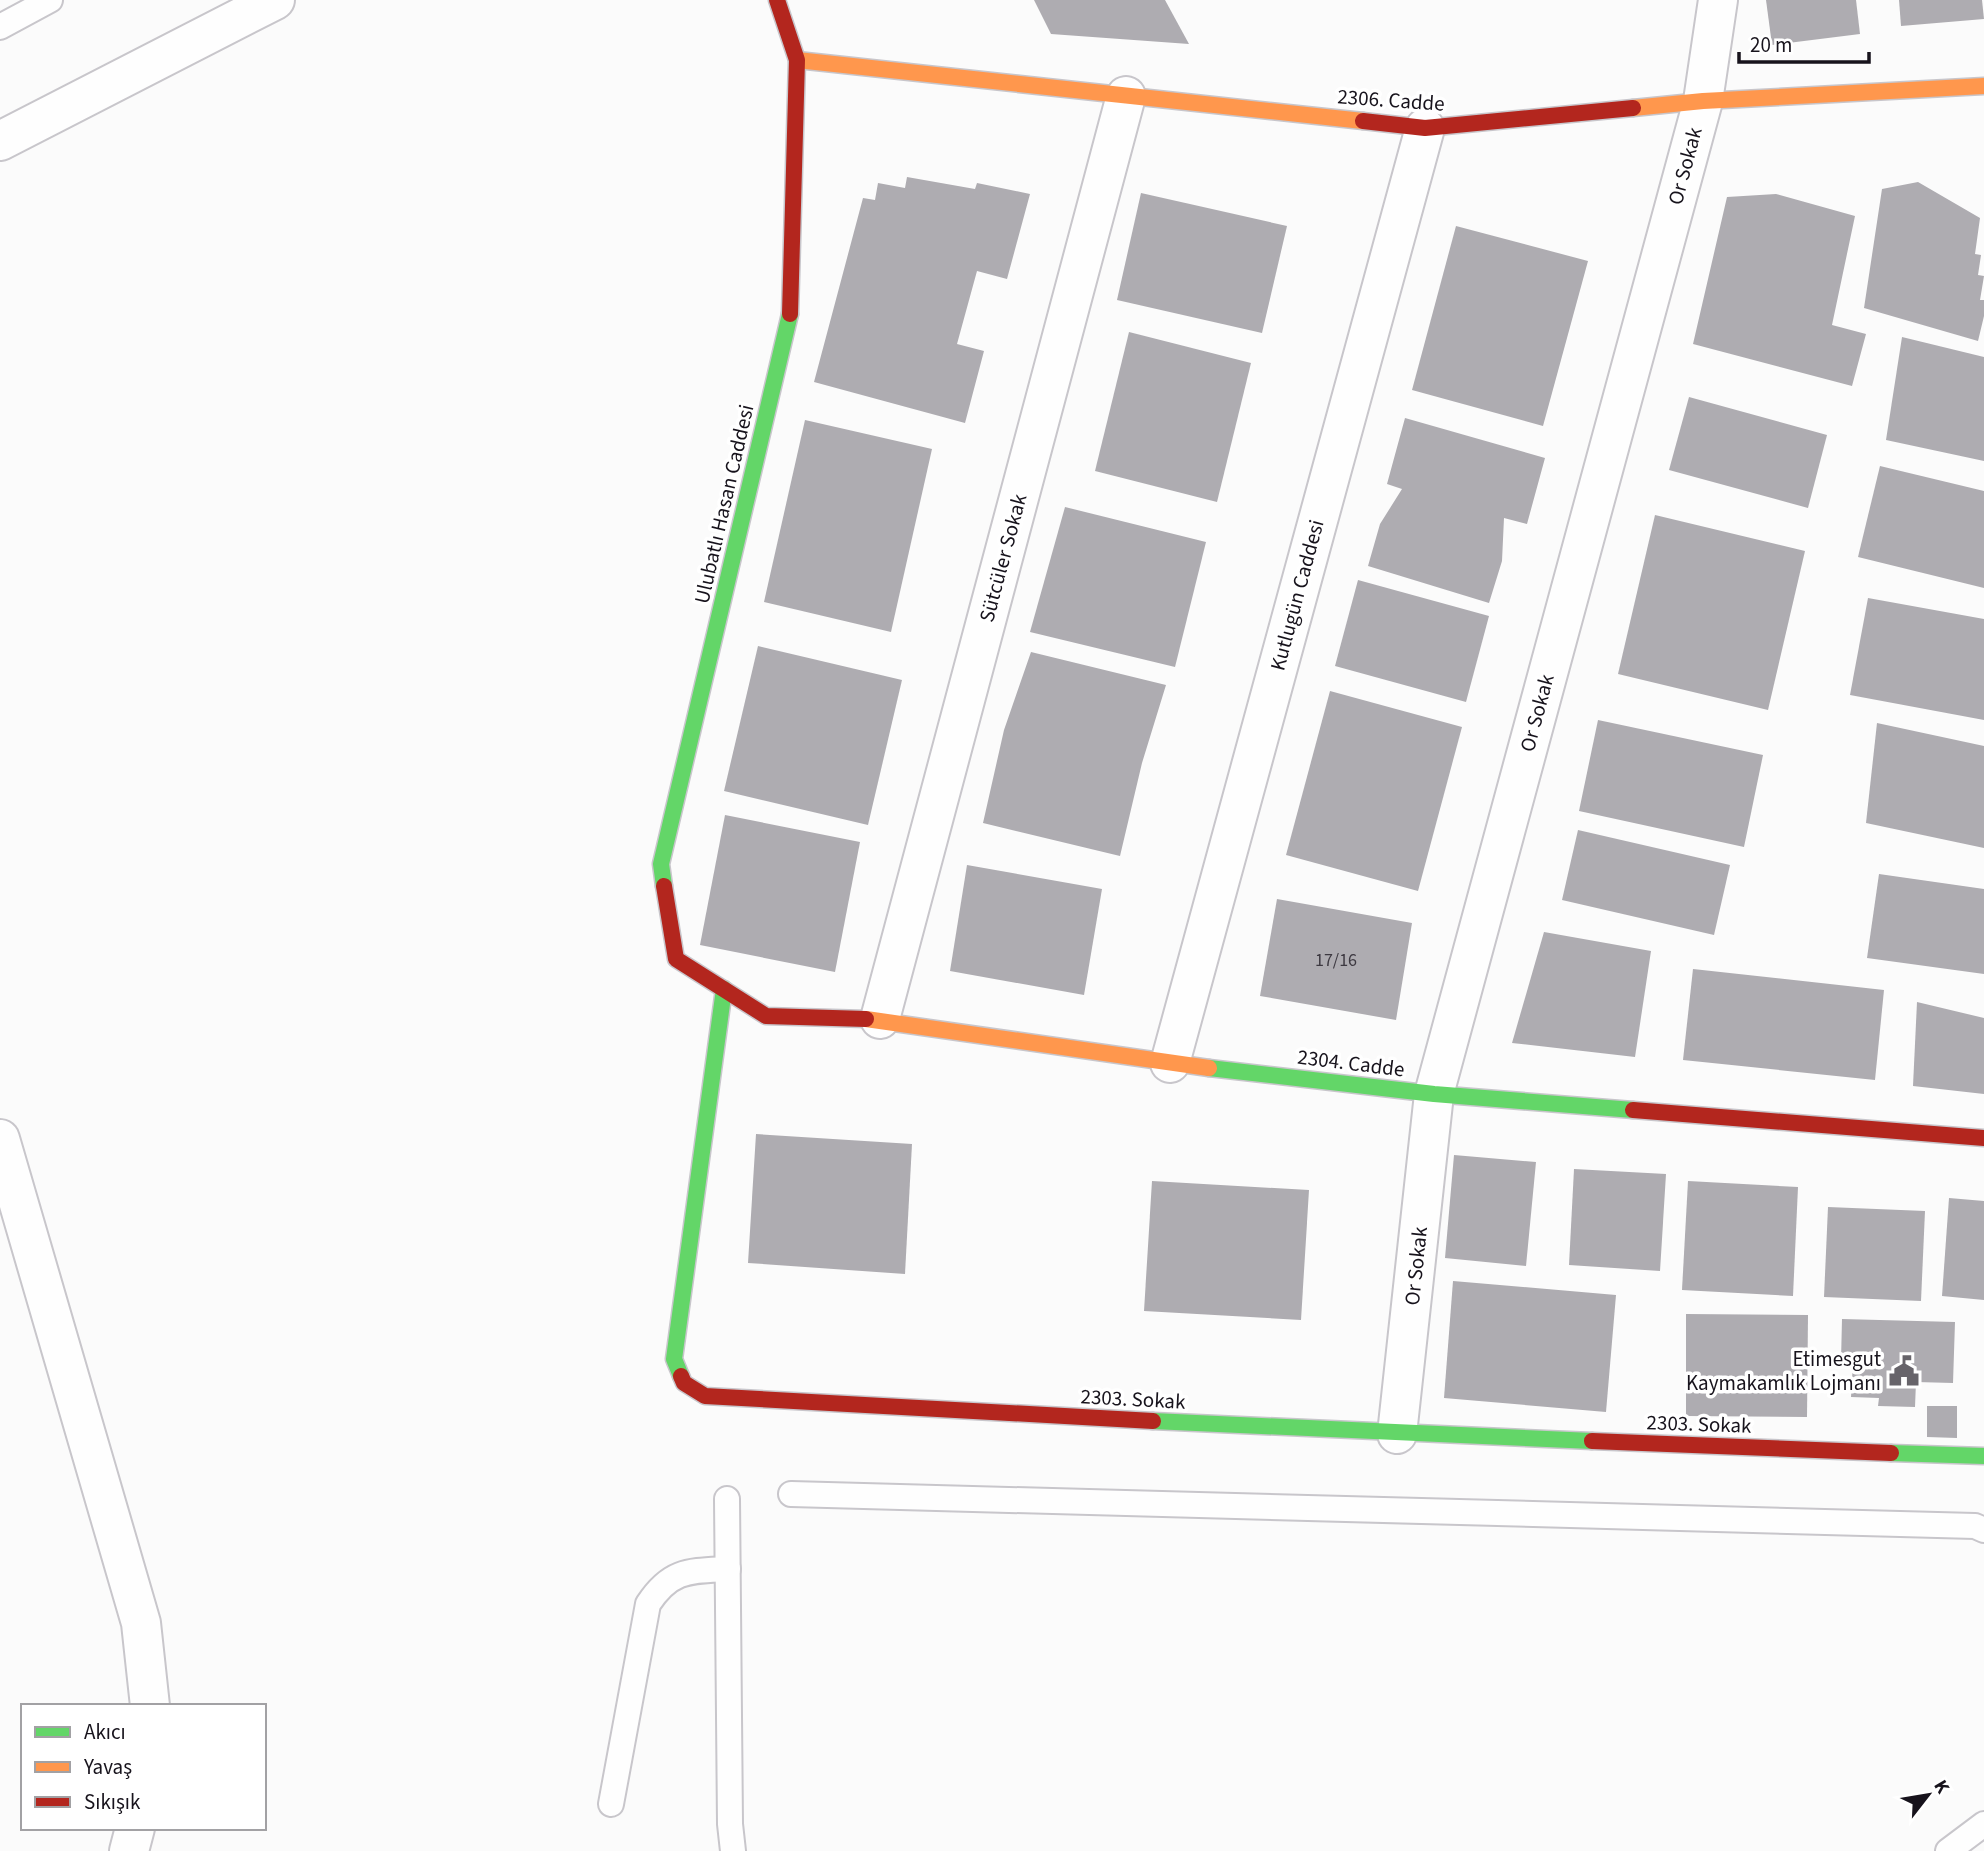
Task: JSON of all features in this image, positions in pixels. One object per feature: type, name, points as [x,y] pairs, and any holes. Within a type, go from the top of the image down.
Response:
[{"type":"street","points":[[0,141],[275,0]]},
{"type":"street","name":"Ulubatlı Hasan Caddesi","points":[[724,989],[676,959],[661,864],[793,303],[797,60],[777,0]]},
{"type":"street","name":"Or Sokak","points":[[1398,1434],[1434,1094],[1703,101],[1718,0]]},
{"type":"street","name":"2306. Cadde","points":[[797,60],[1425,128],[1703,101],[1984,86]]},
{"type":"street","name":"Sütcüler Sokak","points":[[880,1019],[1126,96]]},
{"type":"street","name":"Kutlugün Caddesi","points":[[1170,1063],[1425,128]]},
{"type":"street","name":"2304. Cadde","points":[[724,989],[766,1016],[880,1019],[1170,1063],[1434,1094],[1984,1138]]},
{"type":"street","name":"2303. Sokak","points":[[724,989],[674,1359],[684,1383],[693,1391],[719,1398],[1398,1434],[1984,1456]]},
{"type":"street","points":[[0,1139],[141,1623],[150,1704]]},
{"type":"street","points":[[129,1851],[134,1830]]},
{"type":"lane","points":[[10,15],[50,0]]},
{"type":"lane","points":[[791,1494],[1975,1526],[1984,1530]]},
{"type":"lane","points":[[727,1499],[730,1824],[733,1851]]},
{"type":"lane","points":[[611,1804],[648,1604],[656,1591],[676,1575],[686,1571],[728,1569]]},
{"type":"lane","points":[[1948,1851],[1984,1824]]},
{"type":"building","points":[[1034,0],[1165,0],[1189,44],[1051,34]]},
{"type":"building","points":[[1766,0],[1856,0],[1860,34],[1772,45]]},
{"type":"building","points":[[1899,0],[1982,0],[1984,19],[1901,26]]},
{"type":"building","points":[[907,177],[975,189],[977,183],[1030,194],[1007,279],[977,271],[957,344],[984,351],[965,423],[814,382],[863,198],[875,200],[878,183],[905,188]]},
{"type":"building","points":[[1918,182],[1980,218],[1975,254],[1981,255],[1978,275],[1984,276],[1980,300],[1984,300],[1984,316],[1978,341],[1864,308],[1882,189]]},
{"type":"building","points":[[1141,193],[1287,226],[1262,333],[1117,300]]},
{"type":"building","points":[[1776,194],[1855,216],[1832,325],[1866,334],[1852,386],[1693,344],[1727,197]]},
{"type":"building","points":[[1456,226],[1588,261],[1543,426],[1412,390]]},
{"type":"building","points":[[1129,332],[1251,363],[1217,502],[1095,471]]},
{"type":"building","points":[[1902,337],[1984,357],[1984,461],[1886,440]]},
{"type":"building","points":[[1689,397],[1827,435],[1808,508],[1669,470]]},
{"type":"building","points":[[1405,418],[1545,458],[1527,524],[1504,518],[1502,561],[1489,603],[1368,566],[1380,524],[1402,489],[1387,484]]},
{"type":"building","points":[[805,420],[932,449],[891,632],[764,602]]},
{"type":"building","points":[[1880,466],[1984,491],[1984,588],[1858,557]]},
{"type":"building","points":[[1065,507],[1206,542],[1175,667],[1030,632]]},
{"type":"building","points":[[1655,515],[1805,551],[1768,710],[1618,674]]},
{"type":"building","points":[[1358,580],[1489,616],[1466,702],[1335,666]]},
{"type":"building","points":[[1868,598],[1984,619],[1984,720],[1850,695]]},
{"type":"building","points":[[758,646],[902,680],[868,825],[724,791]]},
{"type":"building","points":[[1031,652],[1166,685],[1142,763],[1120,856],[983,823],[1004,730]]},
{"type":"building","points":[[1330,691],[1462,727],[1418,891],[1286,855]]},
{"type":"building","points":[[1598,720],[1763,755],[1744,847],[1579,811]]},
{"type":"building","points":[[1877,723],[1984,746],[1984,848],[1866,823]]},
{"type":"building","points":[[725,815],[860,842],[835,972],[700,945]]},
{"type":"building","points":[[1578,830],[1730,865],[1714,935],[1562,900]]},
{"type":"building","points":[[967,865],[1102,889],[1084,995],[950,971]]},
{"type":"building","points":[[1879,874],[1984,889],[1984,974],[1867,958]]},
{"type":"building","points":[[1277,899],[1412,923],[1396,1020],[1260,996]]},
{"type":"building","points":[[1544,932],[1651,951],[1635,1057],[1512,1043]]},
{"type":"building","points":[[1693,969],[1884,990],[1875,1080],[1683,1060]]},
{"type":"building","points":[[1917,1002],[1984,1018],[1984,1094],[1913,1086]]},
{"type":"building","points":[[756,1134],[912,1144],[905,1274],[748,1263]]},
{"type":"building","points":[[1454,1155],[1536,1162],[1526,1266],[1445,1258]]},
{"type":"building","points":[[1574,1169],[1666,1174],[1660,1271],[1569,1265]]},
{"type":"building","points":[[1152,1181],[1309,1190],[1301,1320],[1144,1311]]},
{"type":"building","points":[[1688,1181],[1798,1187],[1793,1296],[1682,1290]]},
{"type":"building","points":[[1949,1198],[1984,1201],[1984,1300],[1942,1296]]},
{"type":"building","points":[[1828,1207],[1925,1211],[1921,1301],[1824,1297]]},
{"type":"building","points":[[1453,1281],[1616,1295],[1606,1412],[1444,1398]]},
{"type":"building","points":[[1686,1314],[1808,1315],[1807,1417],[1686,1416]]},
{"type":"building","name":"Etimesgut Kaymakamlık Lojmanı","points":[[1842,1319],[1955,1322],[1953,1383],[1916,1382],[1915,1407],[1878,1406],[1879,1398],[1851,1397],[1853,1362],[1841,1361]]},
{"type":"building","points":[[1927,1406],[1957,1406],[1957,1438],[1927,1437]]},
{"type":"traffic: fast","points":[[664,886],[661,864],[790,314]]},
{"type":"traffic: fast","points":[[681,1376],[674,1359],[724,989]]},
{"type":"traffic: fast","points":[[1209,1068],[1434,1094],[1633,1110]]},
{"type":"traffic: fast","points":[[1153,1421],[1592,1441]]},
{"type":"traffic: fast","points":[[1891,1453],[1984,1456]]},
{"type":"traffic: slow","points":[[797,60],[1363,121]]},
{"type":"traffic: slow","points":[[1633,108],[1703,101],[1984,86]]},
{"type":"traffic: slow","points":[[866,1019],[1209,1068]]},
{"type":"traffic: jam","points":[[777,0],[797,60],[790,314]]},
{"type":"traffic: jam","points":[[1363,121],[1425,128],[1633,108]]},
{"type":"traffic: jam","points":[[664,886],[676,959],[766,1016],[866,1019]]},
{"type":"traffic: jam","points":[[1633,1110],[1984,1138]]},
{"type":"traffic: jam","points":[[681,1376],[684,1383],[705,1396],[1153,1421]]},
{"type":"traffic: jam","points":[[1592,1441],[1891,1453]]},
{"type":"place","name":"Etimesgut Kaymakamlık Lojmanı","points":[[1904,1371]]}]
